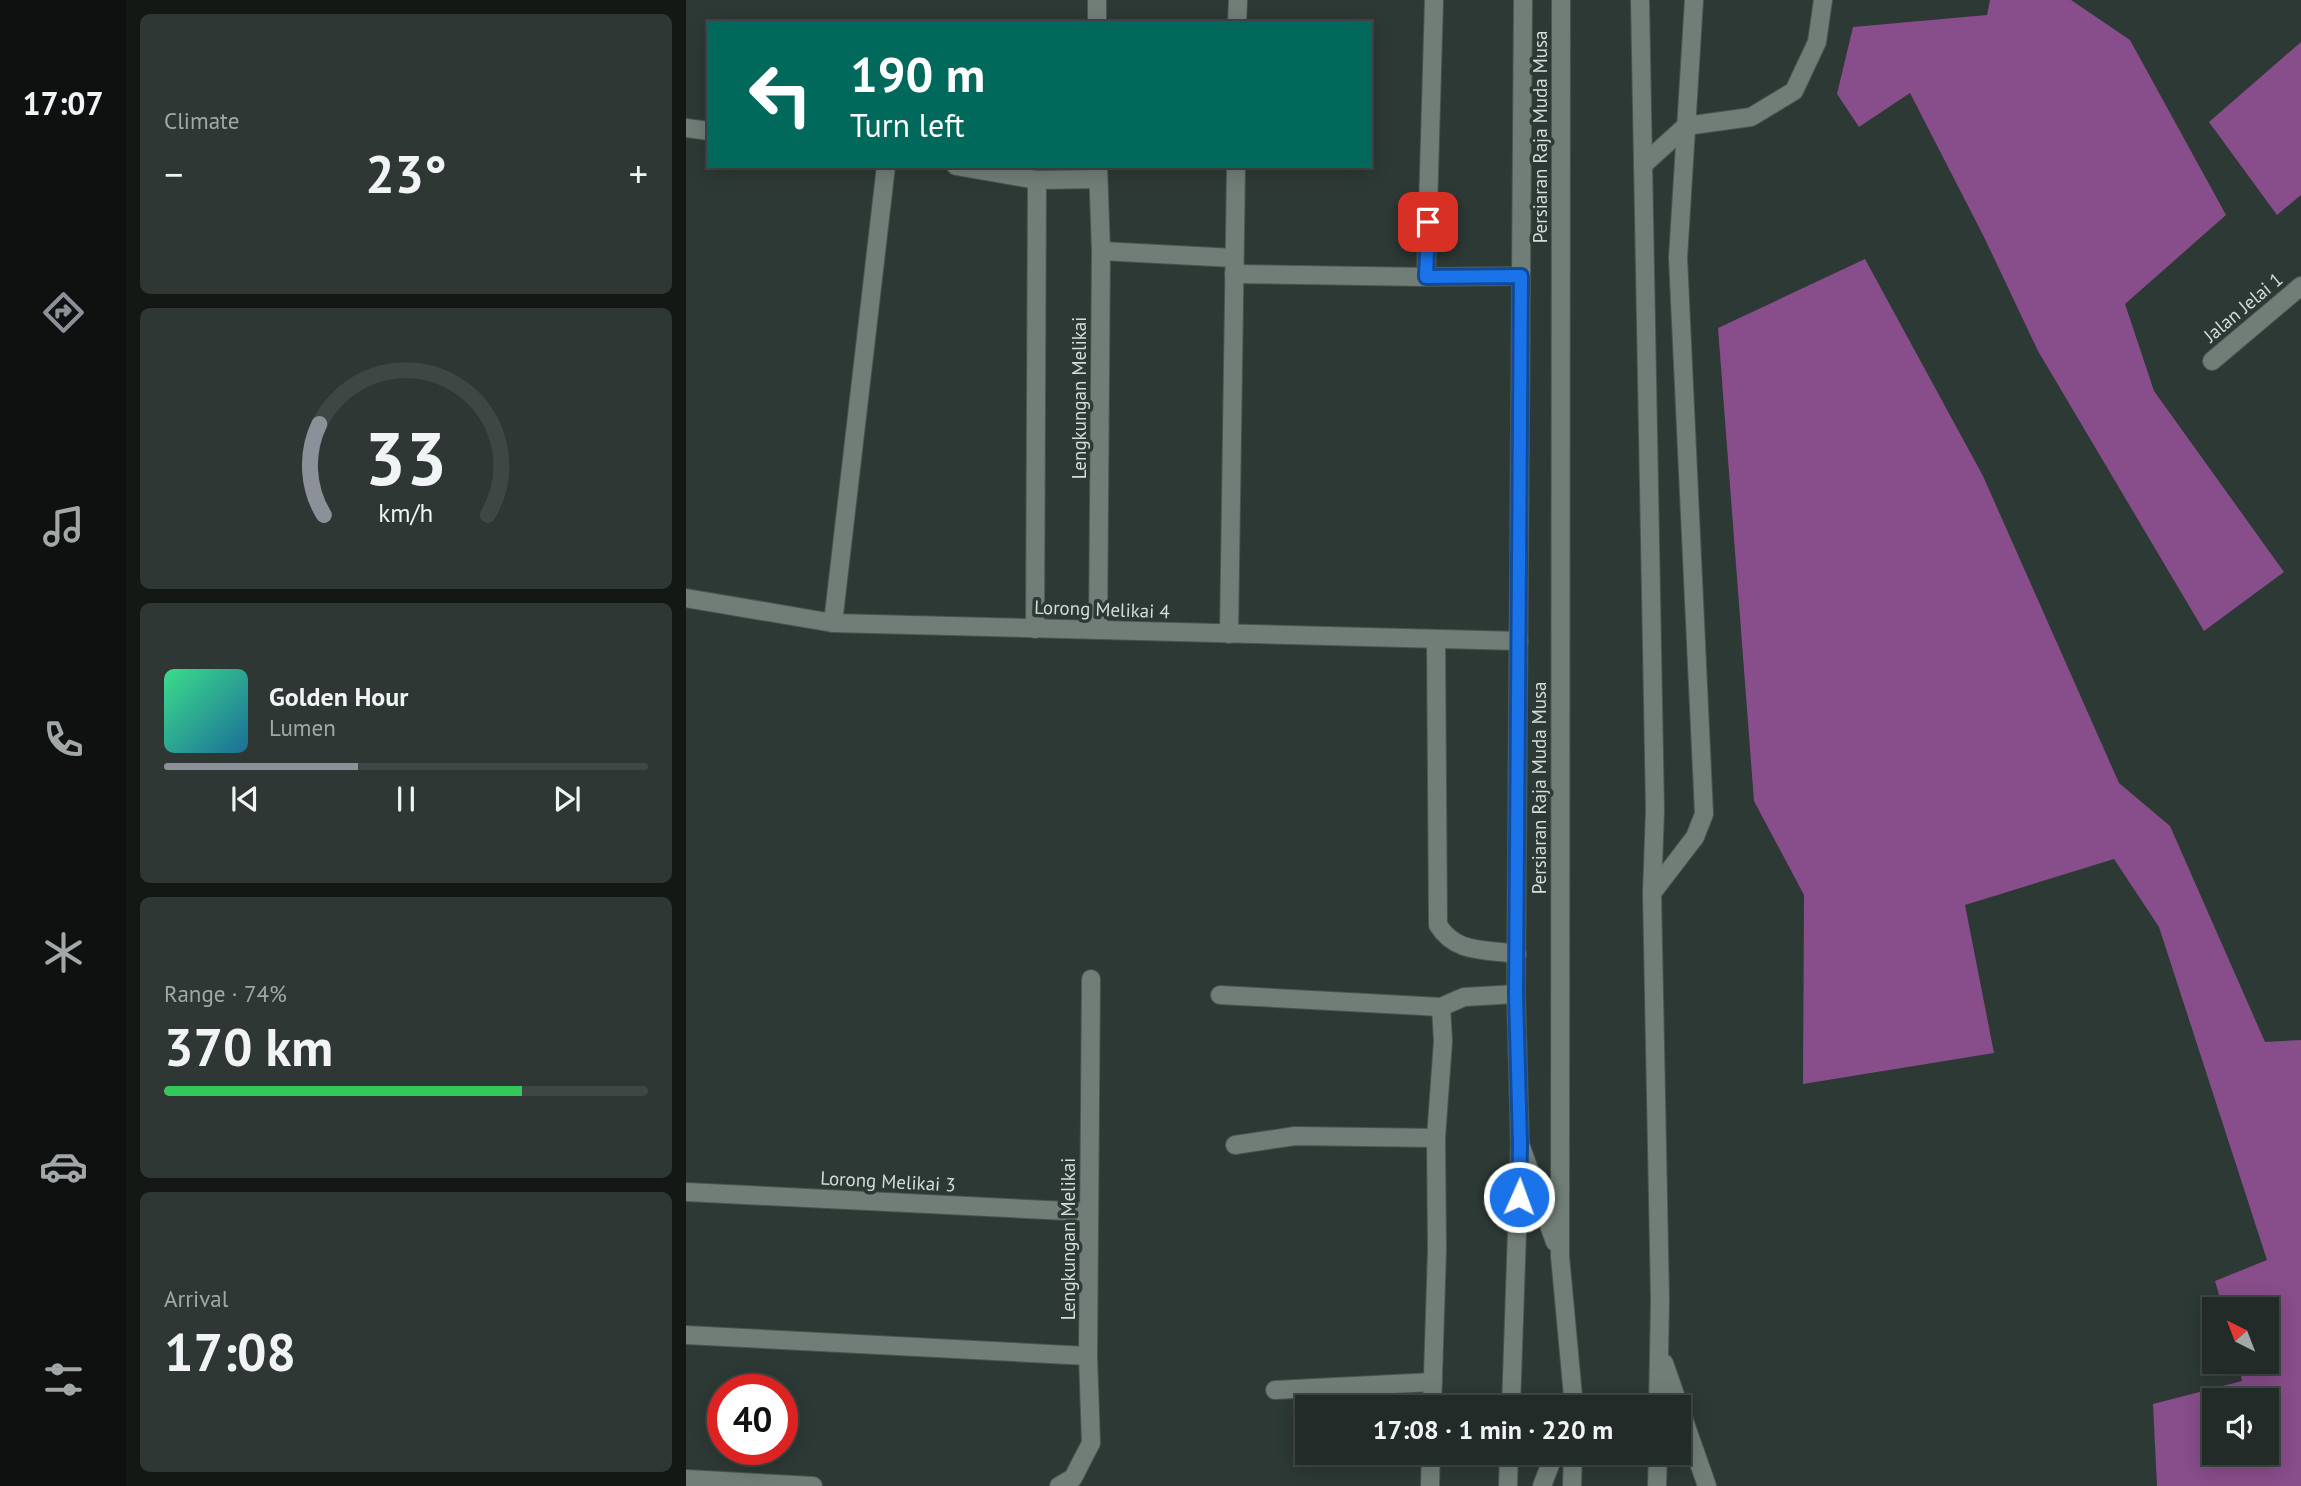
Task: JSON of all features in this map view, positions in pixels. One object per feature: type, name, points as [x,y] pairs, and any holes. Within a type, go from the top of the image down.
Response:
[{"type":"street","points":[[1097,0],[1097,21]]},
{"type":"street","points":[[1237,21],[1238,0]]},
{"type":"street","points":[[1426,277],[1434,0]]},
{"type":"street","points":[[1511,1395],[1520,1144],[1516,994],[1523,0]]},
{"type":"street","name":"Persiaran Raja Muda Musa","points":[[1561,0],[1560,1256],[1572,1395]]},
{"type":"street","points":[[1640,0],[1655,810],[1652,893],[1660,1300],[1658,1395]]},
{"type":"street","points":[[1652,893],[1695,837],[1704,814],[1678,258],[1694,0]]},
{"type":"street","points":[[1643,165],[1686,126],[1751,117],[1794,91],[1817,43],[1823,0]]},
{"type":"street","points":[[686,128],[707,131]]},
{"type":"street","points":[[833,623],[886,168]]},
{"type":"street","points":[[968,168],[1037,180],[1098,173]]},
{"type":"street","points":[[1229,634],[1236,168]]},
{"type":"street","name":"Lengkungan Melikai","points":[[1098,173],[1101,251],[1098,630]]},
{"type":"street","points":[[1035,629],[1037,180]]},
{"type":"street","points":[[1101,251],[1234,266],[1426,277],[1521,276]]},
{"type":"street","name":"Jalan Jelai 1","points":[[2212,360],[2301,286]]},
{"type":"street","name":"Lorong Melikai 4","points":[[686,598],[833,623],[1519,641]]},
{"type":"street","points":[[1436,639],[1438,925],[1456,945],[1517,954]]},
{"type":"street","name":"Lengkungan Melikai","points":[[1059,1486],[1073,1478],[1091,1443],[1088,1212],[1091,979]]},
{"type":"street","points":[[1220,995],[1441,1007],[1464,997],[1516,994]]},
{"type":"street","points":[[1432,1395],[1437,1250],[1436,1138],[1443,1041],[1441,1007]]},
{"type":"street","points":[[1235,1145],[1295,1136],[1436,1138]]},
{"type":"street","points":[[1520,1144],[1560,1256]]},
{"type":"street","name":"Lorong Melikai 3","points":[[686,1192],[1088,1212]]},
{"type":"street","points":[[686,1335],[1088,1356]]},
{"type":"street","points":[[1659,1350],[1707,1486]]},
{"type":"street","points":[[1275,1390],[1433,1382]]},
{"type":"street","points":[[1430,1486],[1431,1465]]},
{"type":"street","points":[[1508,1486],[1509,1465]]},
{"type":"street","points":[[1542,1486],[1550,1465]]},
{"type":"street","points":[[1572,1486],[1573,1465]]},
{"type":"street","points":[[1657,1486],[1658,1465]]},
{"type":"street","points":[[686,1479],[738,1484],[813,1486]]},
{"type":"shaded area","points":[[1990,0],[2071,0],[2130,40],[2226,215],[2125,304],[2154,391],[2284,572],[2204,631],[2038,351],[1984,237],[1910,93],[1859,127],[1837,94],[1853,27],[1987,15]]},
{"type":"shaded area","points":[[2301,42],[2301,195],[2277,215],[2209,122]]},
{"type":"shaded area","points":[[1865,259],[1983,476],[2119,783],[2170,826],[2265,1042],[2301,1040],[2301,1486],[2157,1486],[2153,1404],[2202,1391],[2202,1465],[2279,1465],[2279,1388],[2215,1388],[2242,1381],[2241,1374],[2279,1374],[2279,1297],[2220,1297],[2215,1281],[2267,1260],[2159,927],[2114,859],[1965,905],[1994,1053],[1803,1084],[1804,895],[1754,801],[1718,328]]},
{"type":"route","points":[[1428,222],[1426,277],[1521,276],[1516,994],[1519,1197]]}]
